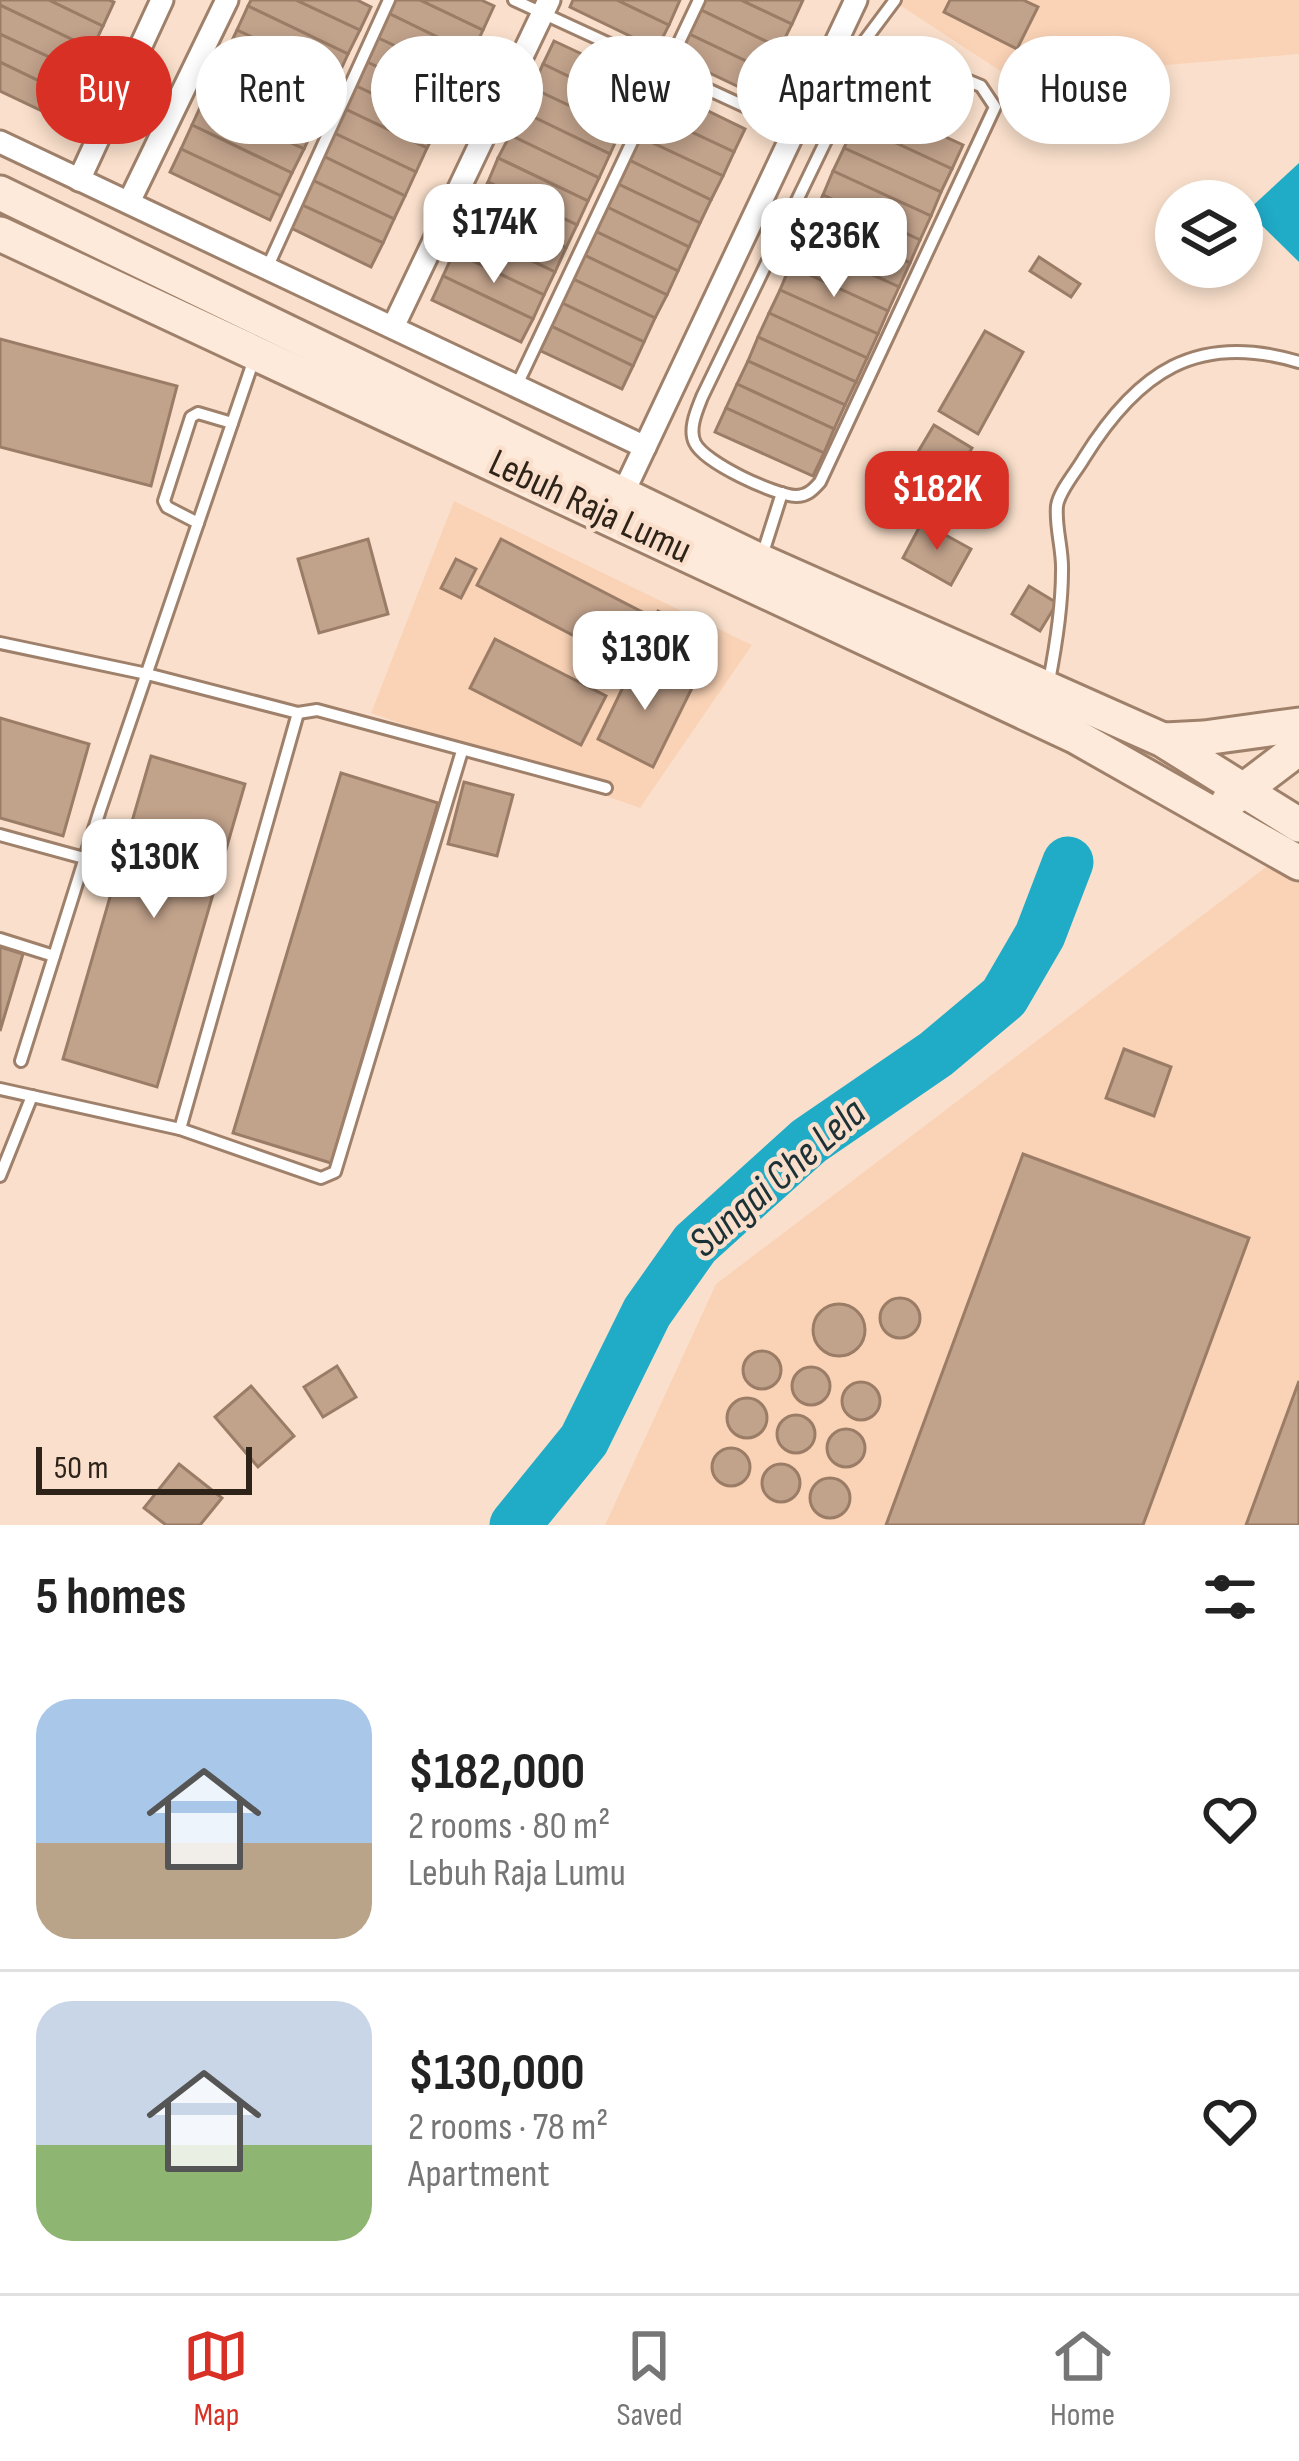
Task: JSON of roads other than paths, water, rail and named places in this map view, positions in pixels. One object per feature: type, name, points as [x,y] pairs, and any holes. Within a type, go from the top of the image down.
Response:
[{"type":"street","points":[[79,180],[162,0]]},
{"type":"street","points":[[129,202],[226,0]]},
{"type":"street","points":[[846,36],[856,0]]},
{"type":"street","points":[[393,328],[546,7]]},
{"type":"street","points":[[0,142],[645,447]]},
{"type":"street","points":[[617,506],[787,144]]},
{"type":"street","name":"Lebuh Raja Lumu","points":[[0,193],[262,337],[1043,705]]},
{"type":"street","name":"Lebuh Raja Lumu","points":[[0,233],[262,337]]},
{"type":"street","name":"Lebuh Raja Lumu","points":[[617,506],[760,561],[1043,705],[1212,814],[1299,863]]},
{"type":"street","points":[[1043,705],[1163,740],[1295,818],[1258,842]]},
{"type":"street","points":[[1163,740],[1299,725]]},
{"type":"street","points":[[1212,814],[1299,748]]},
{"type":"lane","points":[[268,266],[389,0]]},
{"type":"lane","points":[[514,0],[546,7],[601,36]]},
{"type":"lane","points":[[682,36],[699,0]]},
{"type":"lane","points":[[861,36],[895,0]]},
{"type":"lane","points":[[825,144],[695,415],[692,434],[706,456],[782,493],[810,493],[820,482],[995,106],[974,83]]},
{"type":"lane","points":[[516,387],[631,144]]},
{"type":"lane","points":[[21,1061],[84,858],[262,337]]},
{"type":"lane","points":[[1043,705],[1058,632],[1063,568],[1057,502],[1111,415],[1133,391],[1163,371],[1212,354],[1249,350],[1299,362]]},
{"type":"lane","points":[[199,523],[166,507],[164,501],[191,417],[197,413],[232,423]]},
{"type":"lane","points":[[760,561],[782,493]]},
{"type":"lane","points":[[0,643],[298,713],[316,710],[606,788]]},
{"type":"lane","points":[[180,1129],[298,713]]},
{"type":"lane","points":[[0,1089],[180,1129],[322,1178],[334,1172],[463,751]]},
{"type":"lane","points":[[0,835],[84,858]]},
{"type":"lane","points":[[0,939],[53,956]]},
{"type":"lane","points":[[0,1176],[32,1096]]},
{"type":"water","points":[[1299,163],[1299,262],[1263,227],[1263,196]]},
{"type":"waterway","name":"Sungai Che Lela","points":[[515,1525],[584,1440],[647,1312],[695,1244],[809,1141],[936,1054],[1004,997],[1040,935],[1068,862]]}]
